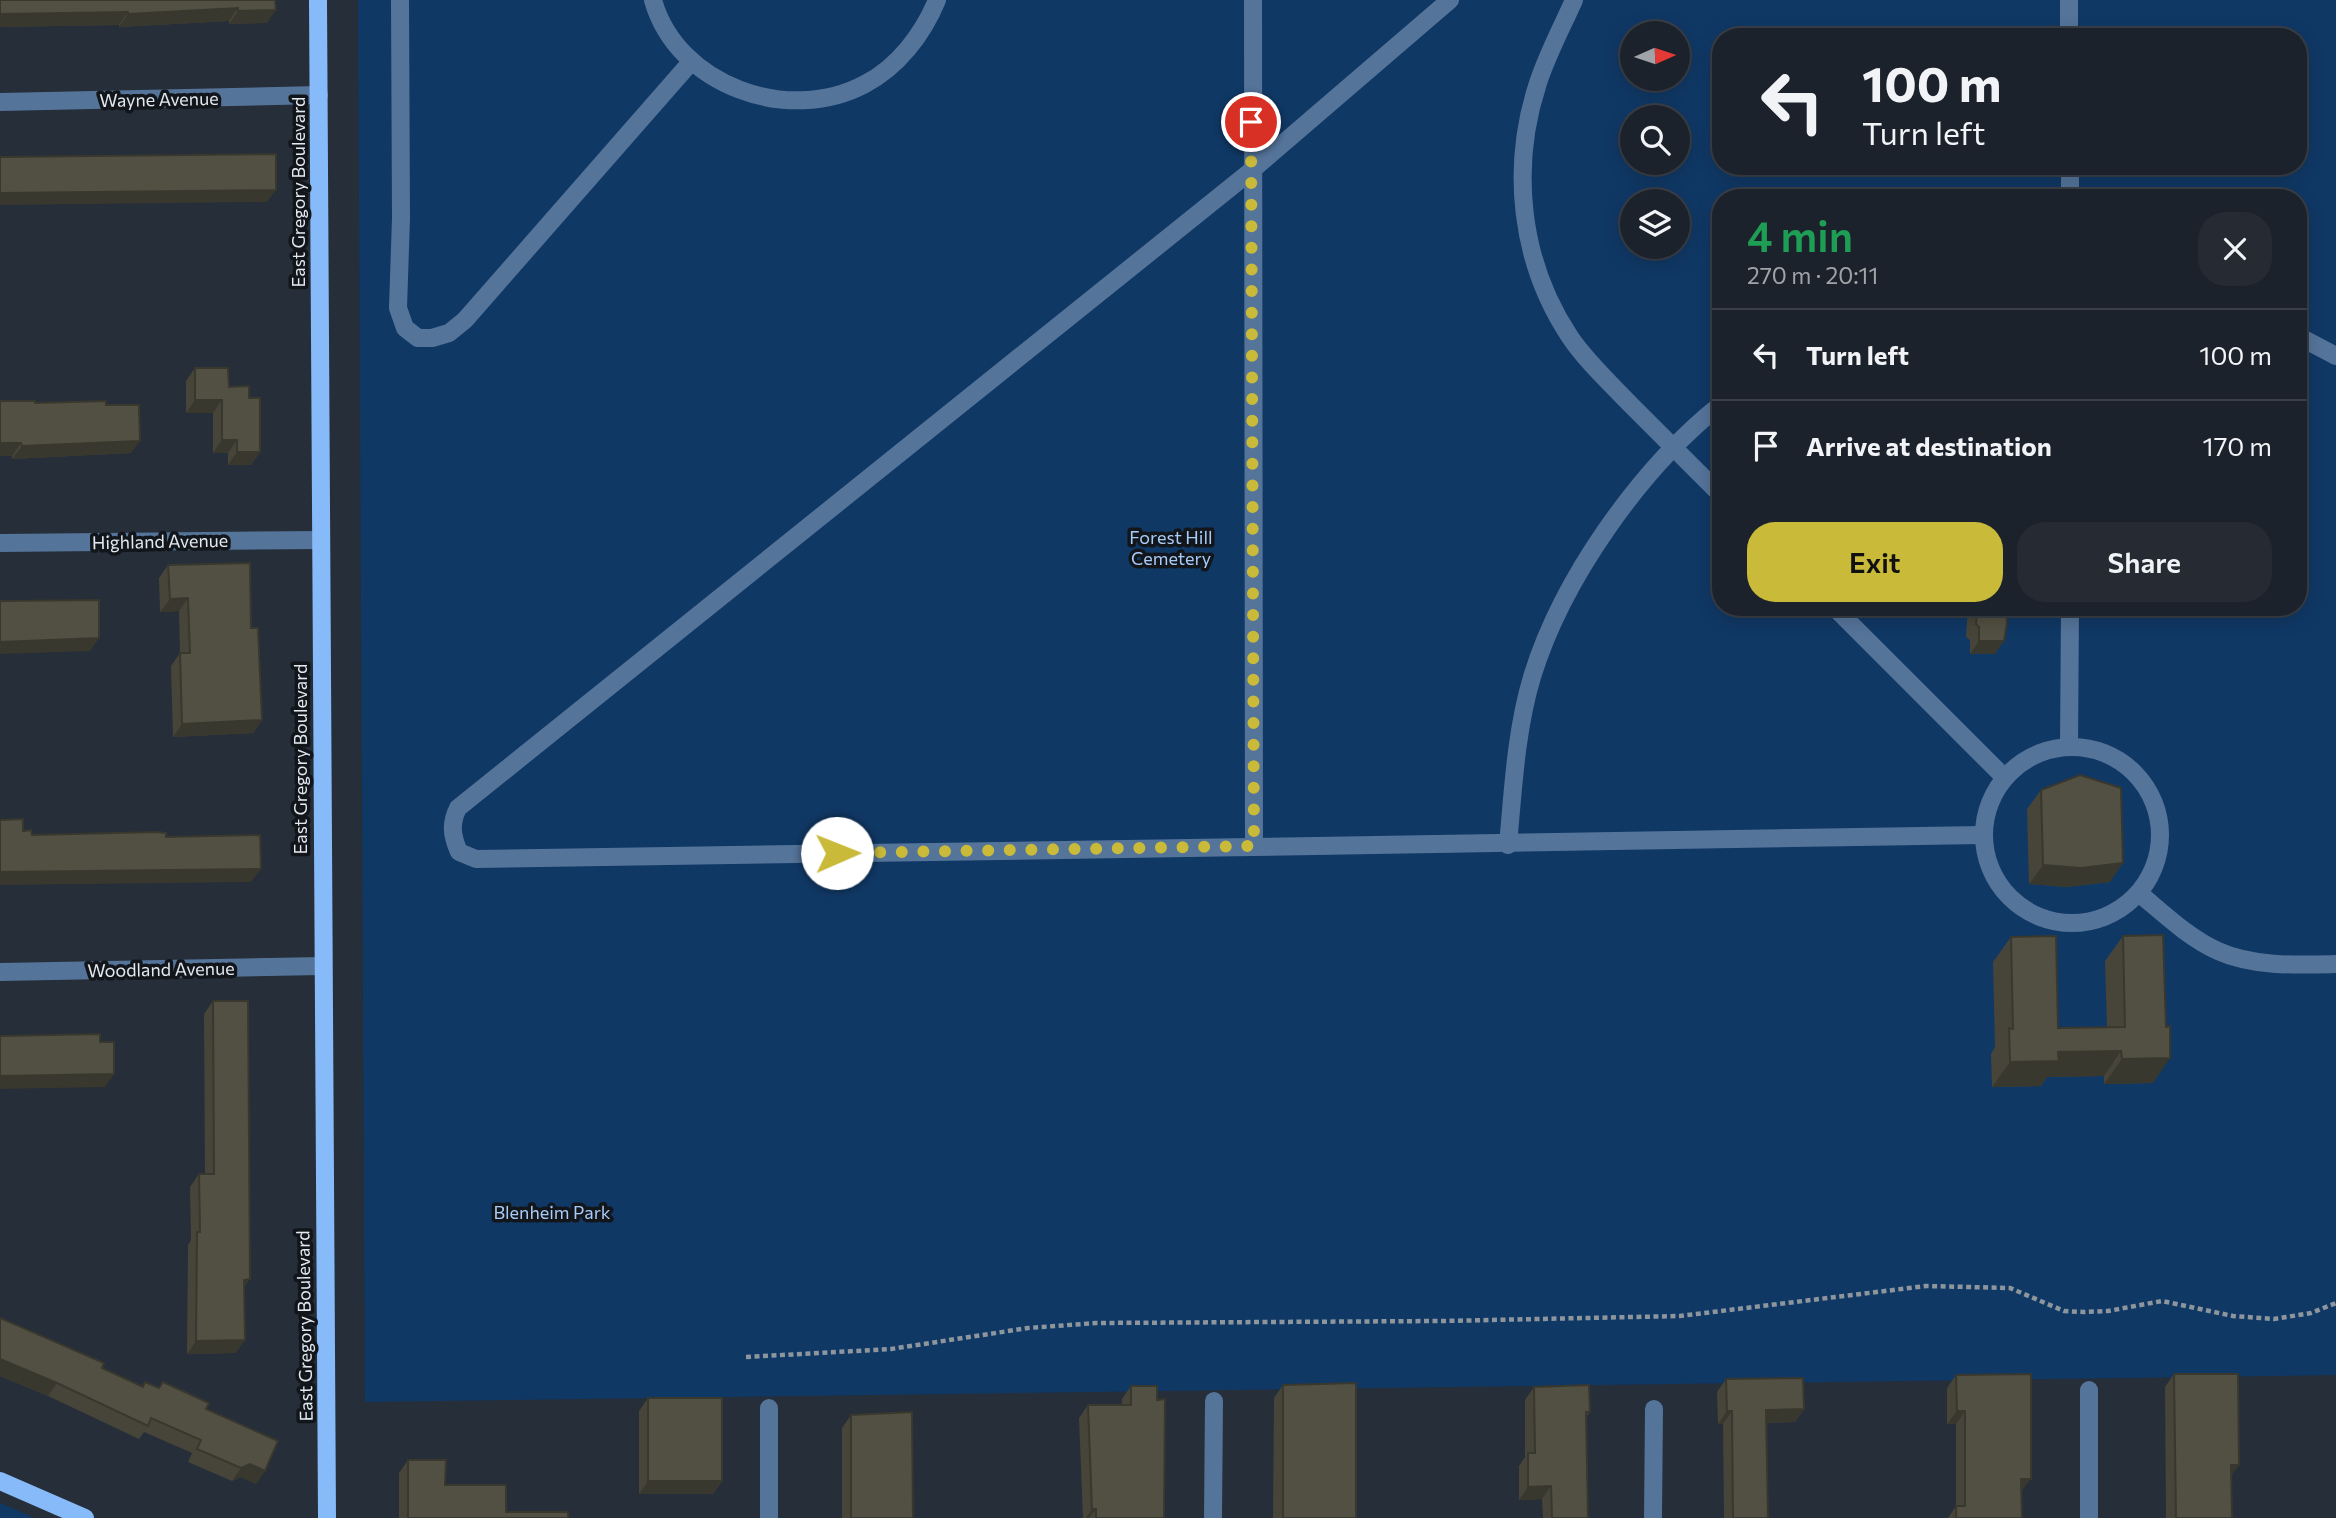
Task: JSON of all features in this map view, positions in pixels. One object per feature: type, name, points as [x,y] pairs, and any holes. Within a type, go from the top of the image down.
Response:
[{"type":"main road","name":"East Gregory Boulevard","points":[[318,0],[327,1518]]},
{"type":"main road","points":[[0,1481],[85,1518]]},
{"type":"street","points":[[400,0],[401,218],[398,307],[405,328],[418,338],[432,338],[449,333],[465,320],[691,62]]},
{"type":"street","points":[[653,0],[679,47],[691,62],[722,83],[772,100],[824,99],[865,84],[905,55],[929,19],[937,0]]},
{"type":"street","points":[[1253,0],[1251,171],[1254,846]]},
{"type":"street","points":[[1450,0],[1251,171],[458,808],[453,819],[453,838],[459,852],[476,859],[1254,846],[1508,845],[1983,835]]},
{"type":"street","points":[[1574,0],[1538,83],[1524,150],[1522,197],[1527,238],[1545,289],[1570,337],[1608,382],[1712,486]]},
{"type":"street","points":[[2069,0],[2069,28]]},
{"type":"street","name":"Wayne Avenue","points":[[0,102],[318,95]]},
{"type":"street","points":[[2307,341],[2336,356]]},
{"type":"street","points":[[1508,845],[1516,768],[1532,678],[1560,605],[1601,536],[1674,448],[1712,412]]},
{"type":"street","name":"Highland Avenue","points":[[0,543],[320,540]]},
{"type":"street","points":[[1843,616],[2006,778]]},
{"type":"street","points":[[2069,746],[2070,616]]},
{"type":"street","points":[[2069,746],[2103,751],[2132,768],[2153,796],[2162,840],[2156,868],[2140,894],[2106,919],[2073,926],[2027,913],[2002,891],[1987,863],[1983,835],[1994,791],[2017,765],[2043,751],[2069,746]]},
{"type":"street","points":[[2140,894],[2191,935],[2219,952],[2250,960],[2296,965],[2336,964]]},
{"type":"street","name":"Woodland Avenue","points":[[0,972],[322,966]]},
{"type":"street","points":[[2089,1390],[2089,1518]]},
{"type":"street","points":[[1213,1518],[1214,1401]]},
{"type":"street","points":[[769,1408],[769,1518]]},
{"type":"street","points":[[1654,1409],[1654,1518]]},
{"type":"path","points":[[746,1357],[891,1349],[1028,1328],[1096,1323],[1442,1321],[1680,1316],[1926,1286],[2010,1288],[2064,1311],[2084,1312],[2108,1311],[2162,1301],[2233,1316],[2274,1319],[2311,1313],[2336,1303]]},
{"type":"green space","name":"Forest Hill Cemetery","points":[[358,0],[2336,0],[2336,1375],[365,1402]]},
{"type":"green space","points":[[0,1503],[35,1518],[0,1518]]},
{"type":"building","points":[[0,0],[275,0],[276,10],[238,11],[238,8],[128,14],[0,14]]},
{"type":"building","points":[[276,154],[276,190],[0,193],[0,157]]},
{"type":"building","points":[[195,368],[228,368],[229,387],[249,386],[249,398],[260,398],[260,452],[237,452],[237,440],[222,440],[222,400],[195,400]]},
{"type":"building","points":[[0,401],[106,401],[106,405],[139,405],[140,441],[22,446],[21,443],[0,443]]},
{"type":"building","points":[[250,563],[251,628],[258,628],[262,720],[182,724],[180,653],[190,653],[188,598],[170,599],[168,565]]},
{"type":"building","points":[[99,600],[99,638],[0,642],[0,601]]},
{"type":"building","points":[[1976,616],[2007,616],[2004,641],[1979,641],[1979,627],[1976,624]]},
{"type":"building","points":[[2080,775],[2121,788],[2123,863],[2081,868],[2043,865],[2041,790]]},
{"type":"building","points":[[23,819],[23,831],[31,830],[32,835],[156,832],[166,833],[166,837],[260,835],[261,869],[0,872],[0,820]]},
{"type":"building","points":[[2163,935],[2166,1027],[2170,1026],[2170,1058],[2122,1059],[2121,1051],[2058,1052],[2059,1061],[2010,1062],[2009,1028],[2013,1029],[2011,937],[2056,936],[2058,1028],[2125,1027],[2123,936]]},
{"type":"building","points":[[213,1001],[248,1001],[250,1279],[244,1280],[245,1340],[196,1341],[199,1174],[214,1174]]},
{"type":"building","points":[[100,1034],[100,1042],[114,1042],[114,1074],[0,1076],[0,1036]]},
{"type":"building","points":[[0,1318],[104,1363],[102,1368],[143,1387],[145,1382],[159,1388],[163,1382],[209,1403],[206,1409],[278,1441],[265,1471],[250,1464],[241,1468],[197,1449],[201,1440],[151,1418],[148,1426],[0,1359]]},
{"type":"building","points":[[2031,1374],[2031,1479],[2021,1479],[2022,1518],[1956,1518],[1956,1506],[1965,1506],[1965,1411],[1957,1411],[1956,1375]]},
{"type":"building","points":[[2174,1374],[2238,1374],[2239,1465],[2231,1465],[2232,1518],[2176,1518]]},
{"type":"building","points":[[1803,1378],[1804,1409],[1766,1410],[1768,1518],[1733,1518],[1732,1411],[1727,1411],[1726,1379]]},
{"type":"building","points":[[1356,1383],[1356,1518],[1283,1518],[1283,1385]]},
{"type":"building","points":[[1589,1385],[1590,1412],[1586,1412],[1588,1518],[1552,1518],[1551,1486],[1528,1487],[1528,1453],[1535,1453],[1534,1387]]},
{"type":"building","points":[[1131,1386],[1157,1386],[1157,1400],[1165,1399],[1164,1518],[1096,1518],[1096,1509],[1092,1509],[1088,1405],[1131,1405]]},
{"type":"building","points":[[648,1398],[722,1398],[722,1481],[648,1481]]},
{"type":"building","points":[[912,1412],[913,1518],[851,1518],[851,1415]]},
{"type":"building","points":[[408,1460],[446,1460],[445,1485],[506,1485],[506,1512],[568,1512],[568,1518],[408,1518]]},
{"type":"route","points":[[837,853],[1254,846],[1251,122]]},
{"type":"park label","name":"Blenheim Park","points":[[552,1212]]}]
